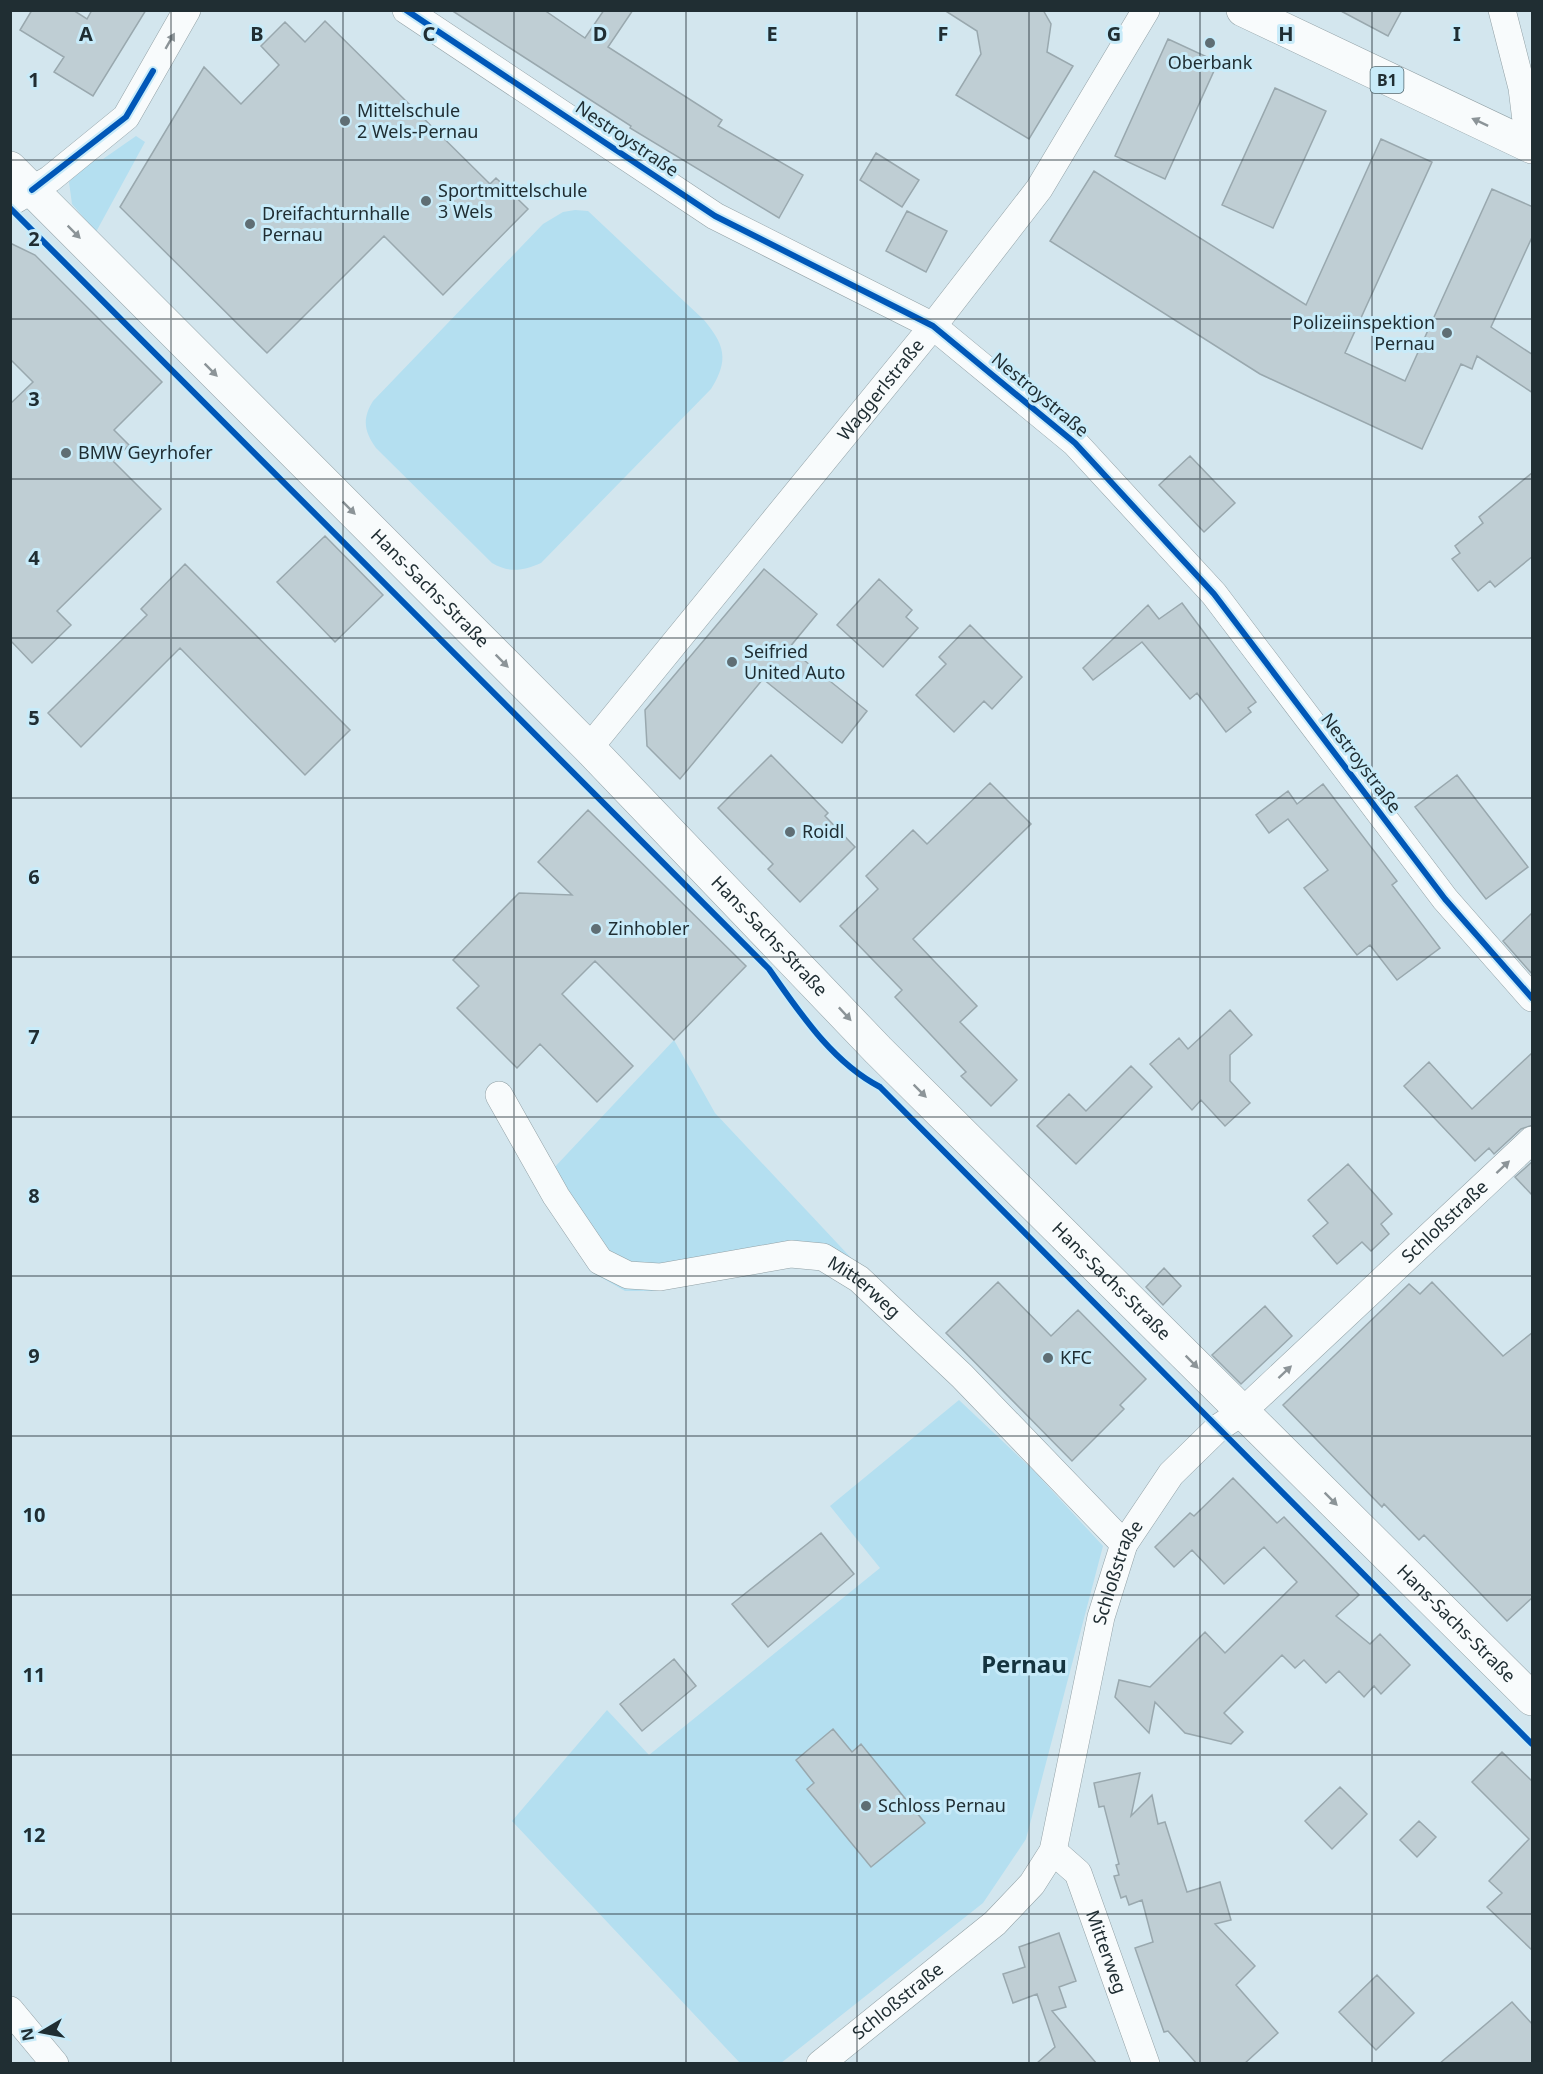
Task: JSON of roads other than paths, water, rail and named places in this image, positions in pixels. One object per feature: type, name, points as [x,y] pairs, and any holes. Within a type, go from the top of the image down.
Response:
[{"type":"main road","name":"B1","points":[[1243,10],[1531,146]]},
{"type":"main road","name":"Hans-Sachs-Straße","points":[[18,187],[589,748],[887,1059],[1533,1699]]},
{"type":"street","points":[[18,187],[126,117],[187,10]]},
{"type":"street","name":"Nestroystraße","points":[[406,10],[715,216],[933,326],[1075,443],[1214,594],[1445,899],[1533,998]]},
{"type":"street","name":"Waggerlstraße","points":[[589,748],[933,326],[1039,189],[1146,10]]},
{"type":"street","points":[[1502,10],[1522,88],[1531,146]]},
{"type":"street","name":"Mitterweg","points":[[499,1095],[556,1196],[600,1261],[628,1275],[660,1277],[791,1254],[823,1257],[859,1279],[962,1376],[1124,1544]]},
{"type":"street","name":"Schloßstraße","points":[[820,2064],[995,1923],[1032,1884],[1053,1851],[1101,1617],[1124,1544],[1171,1474],[1218,1428],[1242,1412],[1533,1140]]},
{"type":"street","name":"Mitterweg","points":[[1053,1851],[1078,1873],[1146,2064]]},
{"type":"street","points":[[10,2010],[55,2064]]},
{"type":"place","name":"Oberbank","points":[[1210,43]]},
{"type":"place","name":"Mittelschule 2 Wels-Pernau","points":[[345,121]]},
{"type":"place","name":"Sportmittelschule 3 Wels","points":[[426,201]]},
{"type":"place","name":"Dreifachturnhalle Pernau","points":[[250,224]]},
{"type":"place","name":"Polizeiinspektion Pernau","points":[[1447,333]]},
{"type":"place","name":"BMW Geyrhofer","points":[[66,453]]},
{"type":"place","name":"Seifried United Auto","points":[[732,662]]},
{"type":"place","name":"Roidl","points":[[790,832]]},
{"type":"place","name":"Zinhobler","points":[[596,929]]},
{"type":"place","name":"KFC","points":[[1048,1358]]},
{"type":"place","name":"Schloss Pernau","points":[[866,1806]]},
{"type":"district","name":"Pernau","points":[[1024,1665]]}]
